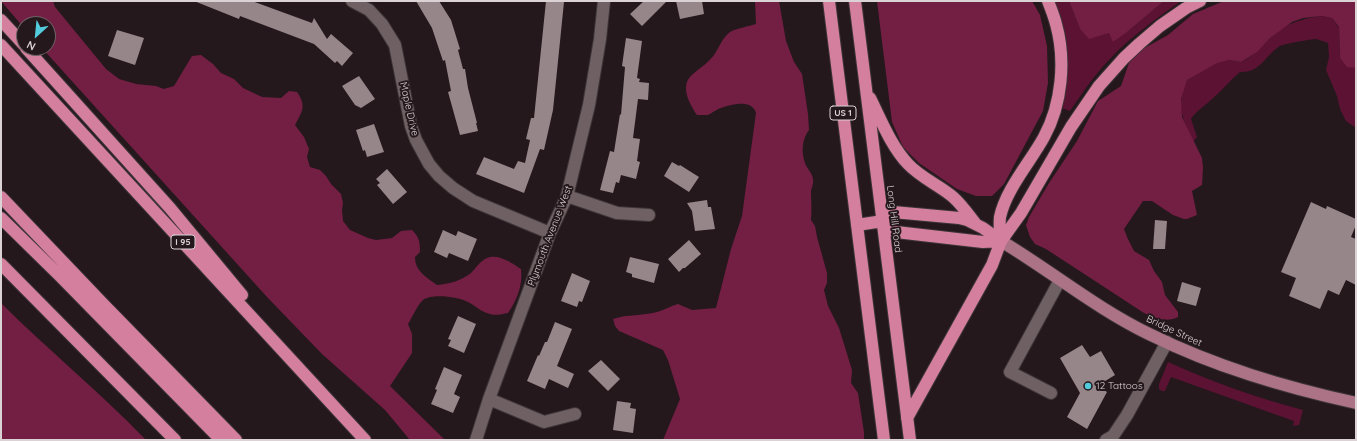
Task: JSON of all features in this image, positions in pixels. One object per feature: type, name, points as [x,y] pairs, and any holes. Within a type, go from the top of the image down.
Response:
[{"type":"highway","name":"US 1","points":[[829,1],[884,440]]},
{"type":"highway","name":"Long Hill Road","points":[[855,1],[910,440]]},
{"type":"highway","points":[[1001,241],[999,226],[1003,207],[1023,170],[1044,137],[1052,120],[1060,86],[1061,57],[1056,24],[1048,1]]},
{"type":"highway","points":[[907,418],[992,265],[1001,241],[1021,213],[1084,107],[1106,76],[1138,44],[1160,26],[1186,8],[1200,1]]},
{"type":"highway","points":[[1,20],[16,36]]},
{"type":"highway","name":"I 95","points":[[1,45],[365,440]]},
{"type":"highway","points":[[33,56],[166,203],[228,278],[294,363]]},
{"type":"highway","points":[[866,90],[895,146],[908,164],[918,173],[953,197],[975,223]]},
{"type":"highway","points":[[1,197],[236,440]]},
{"type":"highway","name":"Bridge Street","points":[[857,225],[882,221],[888,214],[893,212],[959,218],[975,223],[1001,241]]},
{"type":"highway","points":[[1,218],[221,440]]},
{"type":"highway","points":[[882,221],[888,229],[896,232],[983,242],[1001,241]]},
{"type":"highway","points":[[1,264],[175,440]]},
{"type":"main road","name":"Bridge Street","points":[[1001,241],[1109,311],[1149,334],[1214,362],[1270,382],[1356,403]]},
{"type":"street","name":"Maple Drive","points":[[352,1],[369,10],[382,24],[395,45],[411,126],[416,140],[429,164],[438,176],[473,201],[496,212],[550,233]]},
{"type":"street","name":"Plymouth Avenue West","points":[[476,440],[489,399],[550,233],[567,196],[589,105],[600,39],[604,1]]},
{"type":"street","points":[[567,196],[617,213],[649,215]]},
{"type":"street","points":[[1051,393],[1010,372],[1060,280]]},
{"type":"street","points":[[1106,440],[1113,436],[1127,415],[1167,342]]},
{"type":"street","points":[[489,399],[544,422],[575,414]]},
{"type":"shaded area","points":[[1,1],[53,1],[55,7],[106,69],[119,79],[136,84],[156,86],[164,89],[174,86],[192,56],[201,55],[213,64],[221,73],[234,79],[243,88],[262,97],[281,98],[289,91],[297,92],[303,105],[295,125],[304,137],[309,149],[307,157],[310,167],[320,170],[341,194],[343,203],[343,221],[350,230],[376,240],[392,238],[401,231],[412,230],[418,237],[420,245],[420,252],[415,257],[415,262],[419,270],[437,285],[450,283],[463,278],[471,273],[482,261],[491,257],[505,259],[521,269],[519,292],[508,313],[492,315],[464,300],[439,296],[423,300],[408,324],[412,334],[412,353],[390,386],[445,440],[410,440],[385,410],[322,354],[267,297],[49,56],[56,56],[56,16],[16,16],[16,19]]},
{"type":"shaded area","points":[[755,1],[779,1],[786,41],[794,62],[802,74],[809,130],[804,141],[803,154],[805,163],[812,174],[813,181],[811,192],[811,220],[815,226],[827,273],[827,283],[824,290],[828,306],[839,328],[852,370],[851,383],[858,393],[864,440],[663,440],[680,399],[668,360],[663,350],[619,331],[615,326],[613,319],[624,316],[657,312],[678,304],[692,310],[716,308],[731,249],[742,216],[756,113],[750,106],[741,104],[731,105],[707,115],[697,115],[691,105],[686,89],[689,78],[712,58],[727,34],[732,31],[756,24]]},
{"type":"shaded area","points":[[877,1],[1032,1],[1040,15],[1047,46],[1048,83],[1043,111],[1004,184],[992,196],[976,196],[957,189],[919,163],[903,147],[892,122]]},
{"type":"shaded area","points":[[1055,1],[1069,1],[1080,29],[1109,33],[1127,32],[1164,1],[1181,1],[1117,52],[1093,78],[1070,111],[1062,108],[1065,95],[1067,68],[1062,26]]},
{"type":"shaded area","points":[[1069,1],[1164,1],[1113,42],[1109,33],[1089,39],[1080,29]]},
{"type":"shaded area","points":[[1224,1],[1356,1],[1356,68],[1347,67],[1340,58],[1339,27],[1332,18],[1322,16],[1303,18],[1292,22],[1270,38],[1257,52],[1241,62],[1229,60],[1217,63],[1187,80],[1181,99],[1182,117],[1202,158],[1203,168],[1202,185],[1192,191],[1197,215],[1184,219],[1173,215],[1152,201],[1143,201],[1124,229],[1134,251],[1149,260],[1154,271],[1162,282],[1165,295],[1178,312],[1178,317],[1166,320],[1144,313],[1046,249],[1035,244],[1030,237],[1026,225],[1029,217],[1049,183],[1077,141],[1098,101],[1121,86],[1129,63],[1141,50],[1168,35],[1193,14]]},
{"type":"shaded area","points":[[1322,16],[1332,18],[1339,28],[1340,58],[1356,68],[1356,128],[1346,121],[1340,109],[1337,96],[1326,70],[1329,57],[1328,43],[1313,39],[1280,46],[1258,67],[1247,72],[1240,72],[1233,78],[1191,119],[1197,137],[1193,142],[1184,119],[1181,105],[1183,89],[1187,80],[1206,67],[1217,62],[1228,60],[1243,61],[1254,54],[1287,25],[1300,20]]},
{"type":"shaded area","points":[[1,303],[111,405],[146,440],[1,440]]},
{"type":"shaded area","points":[[1168,362],[1235,389],[1303,410],[1299,425],[1293,426],[1294,421],[1171,377],[1165,391],[1162,391],[1159,389],[1159,384]]},
{"type":"building","points":[[194,1],[252,1],[312,23],[314,18],[327,39],[331,34],[353,53],[342,66],[337,61],[335,63],[314,44],[240,16],[239,19]]},
{"type":"building","points":[[416,1],[439,1],[451,20],[460,49],[458,50],[463,69],[465,69],[478,131],[460,135],[448,92],[451,91],[445,60],[443,61],[432,28]]},
{"type":"building","points":[[546,1],[564,2],[553,110],[544,150],[540,149],[524,193],[476,174],[484,157],[514,169],[518,161],[525,163],[530,140],[526,139],[531,118],[534,118]]},
{"type":"building","points":[[644,1],[667,1],[642,26],[630,14]]},
{"type":"building","points":[[676,1],[702,1],[704,14],[680,19]]},
{"type":"building","points":[[117,30],[144,38],[135,65],[108,56]]},
{"type":"building","points":[[626,38],[642,41],[637,78],[640,79],[639,82],[649,83],[648,100],[638,99],[633,138],[640,139],[637,161],[640,162],[636,179],[621,175],[619,183],[616,182],[613,193],[600,190],[610,151],[614,152],[620,114],[621,115],[625,67],[622,66]]},
{"type":"building","points":[[359,76],[375,99],[361,108],[355,105],[342,86]]},
{"type":"building","points":[[374,124],[384,152],[367,157],[365,150],[363,151],[356,130]]},
{"type":"building","points":[[672,162],[679,166],[680,165],[699,177],[689,192],[664,176]]},
{"type":"building","points":[[387,169],[407,192],[393,204],[377,185],[380,183],[376,179]]},
{"type":"building","points":[[707,200],[708,207],[711,207],[715,229],[695,231],[692,211],[687,203]]},
{"type":"building","points":[[1311,202],[1326,209],[1327,206],[1356,219],[1356,225],[1351,237],[1356,239],[1356,285],[1346,280],[1339,295],[1328,290],[1320,309],[1289,296],[1296,278],[1281,272]]},
{"type":"building","points":[[1155,220],[1167,221],[1165,249],[1153,249]]},
{"type":"building","points":[[443,230],[456,236],[458,231],[477,239],[468,261],[449,253],[447,258],[434,252]]},
{"type":"building","points":[[689,240],[701,254],[679,272],[668,259]]},
{"type":"building","points":[[630,257],[659,264],[654,283],[632,277],[632,274],[626,272]]},
{"type":"building","points":[[572,273],[590,281],[582,302],[579,301],[577,307],[561,301]]},
{"type":"building","points":[[1182,282],[1201,288],[1196,306],[1177,301]]},
{"type":"building","points":[[458,316],[476,324],[464,353],[448,346],[451,340],[448,339]]},
{"type":"building","points":[[555,322],[572,329],[557,366],[574,374],[568,388],[549,379],[545,389],[527,381],[538,355],[539,356],[545,342],[547,342]]},
{"type":"building","name":"12 Tattoos","points":[[1082,345],[1090,357],[1101,351],[1115,375],[1097,386],[1107,392],[1087,429],[1067,417],[1080,393],[1060,358]]},
{"type":"building","points":[[601,360],[620,379],[608,391],[588,371]]},
{"type":"building","points":[[444,367],[462,375],[454,394],[460,397],[453,413],[431,404]]},
{"type":"building","points":[[617,401],[631,403],[630,408],[636,409],[633,433],[613,430]]},
{"type":"place","name":"12 Tattoos","points":[[1088,386]]}]
